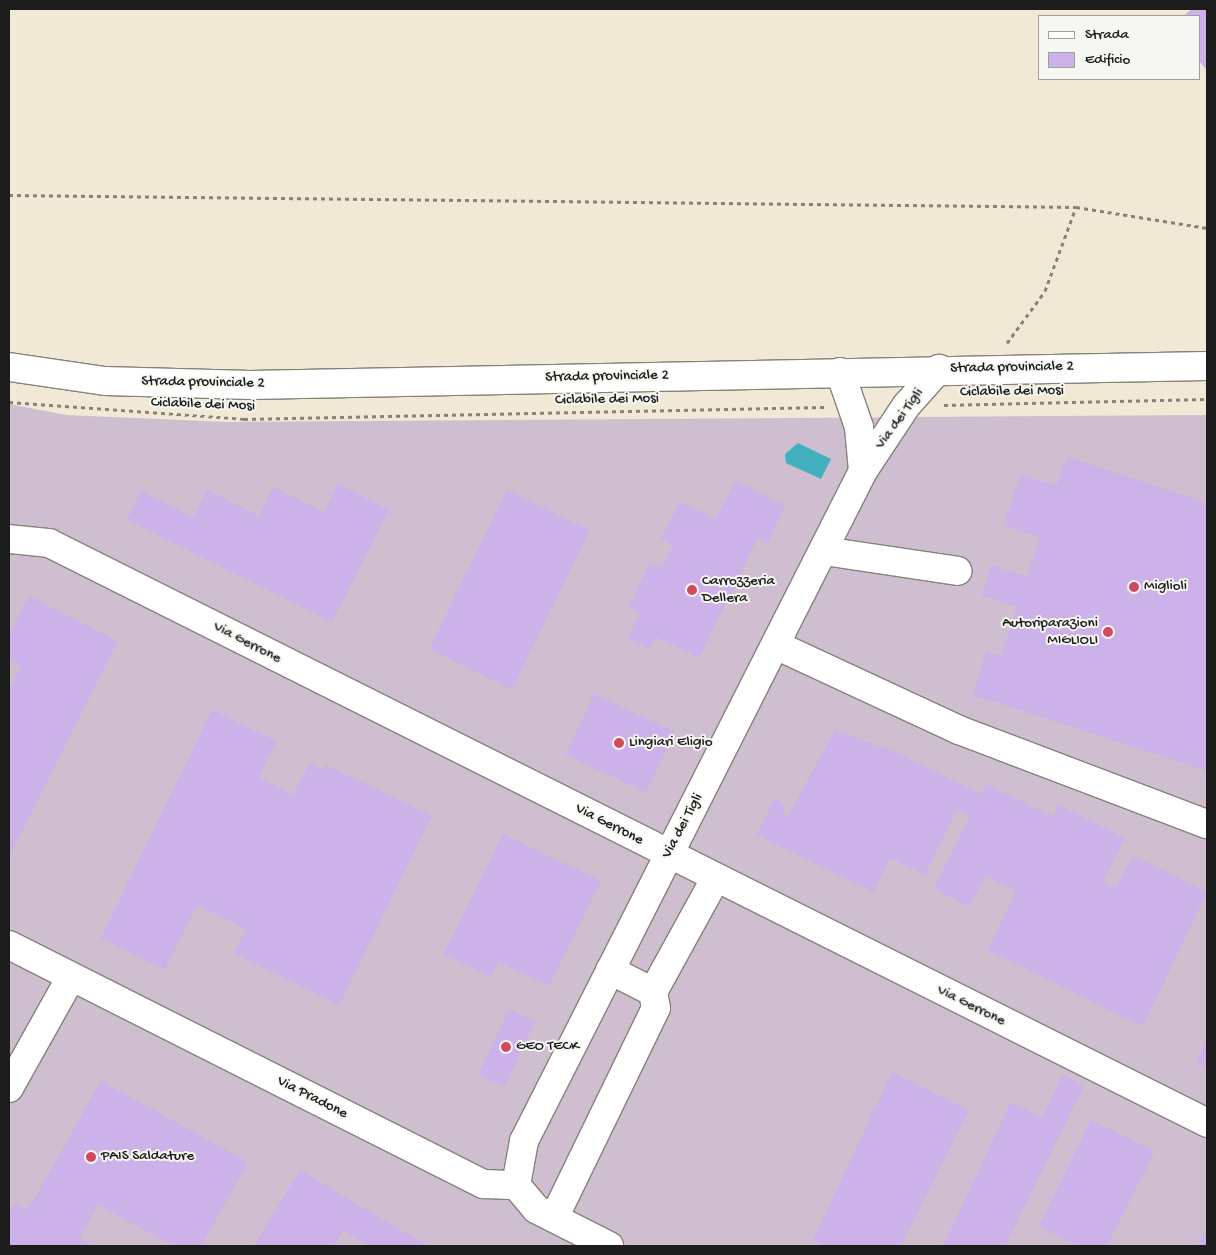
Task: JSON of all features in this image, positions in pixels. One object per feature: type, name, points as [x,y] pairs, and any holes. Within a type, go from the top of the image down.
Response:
[{"type":"street","name":"Strada provinciale 2","points":[[9,367],[105,381],[250,385],[986,368],[1207,366]]},
{"type":"street","name":"Via dei Tigli","points":[[516,1184],[524,1141],[668,855],[778,646],[863,471],[906,406],[939,369]]},
{"type":"street","name":"Via dei Tigli","points":[[840,372],[853,407],[863,471]]},
{"type":"street","name":"Via Gerrone","points":[[9,539],[49,543],[668,855],[1207,1123]]},
{"type":"street","points":[[824,551],[958,571]]},
{"type":"street","points":[[778,646],[959,730],[1207,824]]},
{"type":"street","points":[[554,1218],[656,1008],[653,992],[715,878]]},
{"type":"street","name":"Via Pradone","points":[[9,945],[483,1184],[516,1184]]},
{"type":"street","points":[[610,970],[653,992]]},
{"type":"street","points":[[9,1088],[71,977]]},
{"type":"street","points":[[516,1184],[523,1198],[554,1218],[609,1246]]},
{"type":"path","points":[[9,195],[1076,207],[1207,228]]},
{"type":"path","points":[[986,368],[1045,291],[1076,207]]},
{"type":"path","name":"Ciclabile dei Mosi","points":[[906,406],[1207,399]]},
{"type":"path","name":"Ciclabile dei Mosi","points":[[9,402],[60,410],[244,419],[853,407]]},
{"type":"shaded area","points":[[9,404],[66,415],[226,422],[1207,415],[1207,1246],[9,1246]]},
{"type":"water","points":[[798,443],[831,459],[821,479],[786,463],[785,454]]},
{"type":"building","points":[[1192,9],[1207,9],[1207,71],[1201,63],[1201,15],[1184,15]]},
{"type":"building","name":"Autoriparazioni MIGLIOLI","points":[[1067,457],[1207,503],[1207,771],[973,695],[986,651],[1001,656],[1017,607],[982,596],[991,565],[1027,577],[1040,537],[1004,526],[1020,475],[1057,485]]},
{"type":"building","name":"Carrozzeria Dellera","points":[[735,481],[785,506],[767,544],[757,539],[699,658],[656,637],[650,649],[628,638],[640,613],[629,607],[650,562],[662,568],[673,545],[661,539],[680,502],[716,519]]},
{"type":"building","points":[[338,484],[389,510],[332,622],[127,520],[141,491],[193,517],[207,490],[259,516],[273,487],[324,512]]},
{"type":"building","points":[[507,490],[590,530],[512,689],[429,649]]},
{"type":"building","points":[[29,596],[118,641],[9,857],[9,690],[21,665],[9,659],[9,635]]},
{"type":"building","name":"Lingiari Eligio","points":[[594,694],[675,732],[646,792],[566,755]]},
{"type":"building","points":[[212,710],[276,741],[259,777],[293,795],[310,763],[324,770],[326,765],[432,816],[339,1005],[234,953],[246,929],[197,905],[165,969],[101,938]]},
{"type":"building","points":[[835,730],[897,753],[981,794],[986,784],[1053,817],[1059,805],[1125,838],[1103,882],[1116,888],[1133,856],[1207,892],[1143,1026],[988,950],[1016,891],[985,876],[969,907],[934,888],[970,816],[957,809],[925,875],[890,858],[873,892],[757,835],[774,799],[786,805],[782,813],[788,816]]},
{"type":"building","points":[[503,834],[601,881],[549,986],[499,962],[492,977],[444,954]]},
{"type":"building","name":"GEO TECK","points":[[509,1009],[535,1021],[505,1087],[479,1074]]},
{"type":"building","points":[[1207,1040],[1207,1069],[1196,1063]]},
{"type":"building","points":[[892,1072],[969,1110],[901,1246],[825,1246],[813,1240]]},
{"type":"building","points":[[1063,1075],[1084,1086],[1005,1246],[943,1246],[1011,1102],[1042,1118]]},
{"type":"building","points":[[101,1081],[248,1162],[201,1246],[174,1246],[98,1205],[79,1238],[93,1246],[9,1246],[9,1214],[15,1203],[28,1210]]},
{"type":"building","points":[[1091,1120],[1155,1151],[1107,1246],[1079,1246],[1039,1226]]},
{"type":"building","points":[[300,1170],[429,1246],[369,1246],[343,1231],[334,1246],[254,1246]]},
{"type":"building","points":[[1207,1227],[1207,1246],[1198,1246]]},
{"type":"place","name":"Miglioli","points":[[1134,587]]},
{"type":"place","name":"Carrozzeria Dellera","points":[[692,590]]},
{"type":"place","name":"Autoriparazioni MIGLIOLI","points":[[1108,632]]},
{"type":"place","name":"Lingiari Eligio","points":[[619,743]]},
{"type":"place","name":"GEO TECK","points":[[506,1047]]},
{"type":"place","name":"PAIS Saldature","points":[[91,1157]]}]
